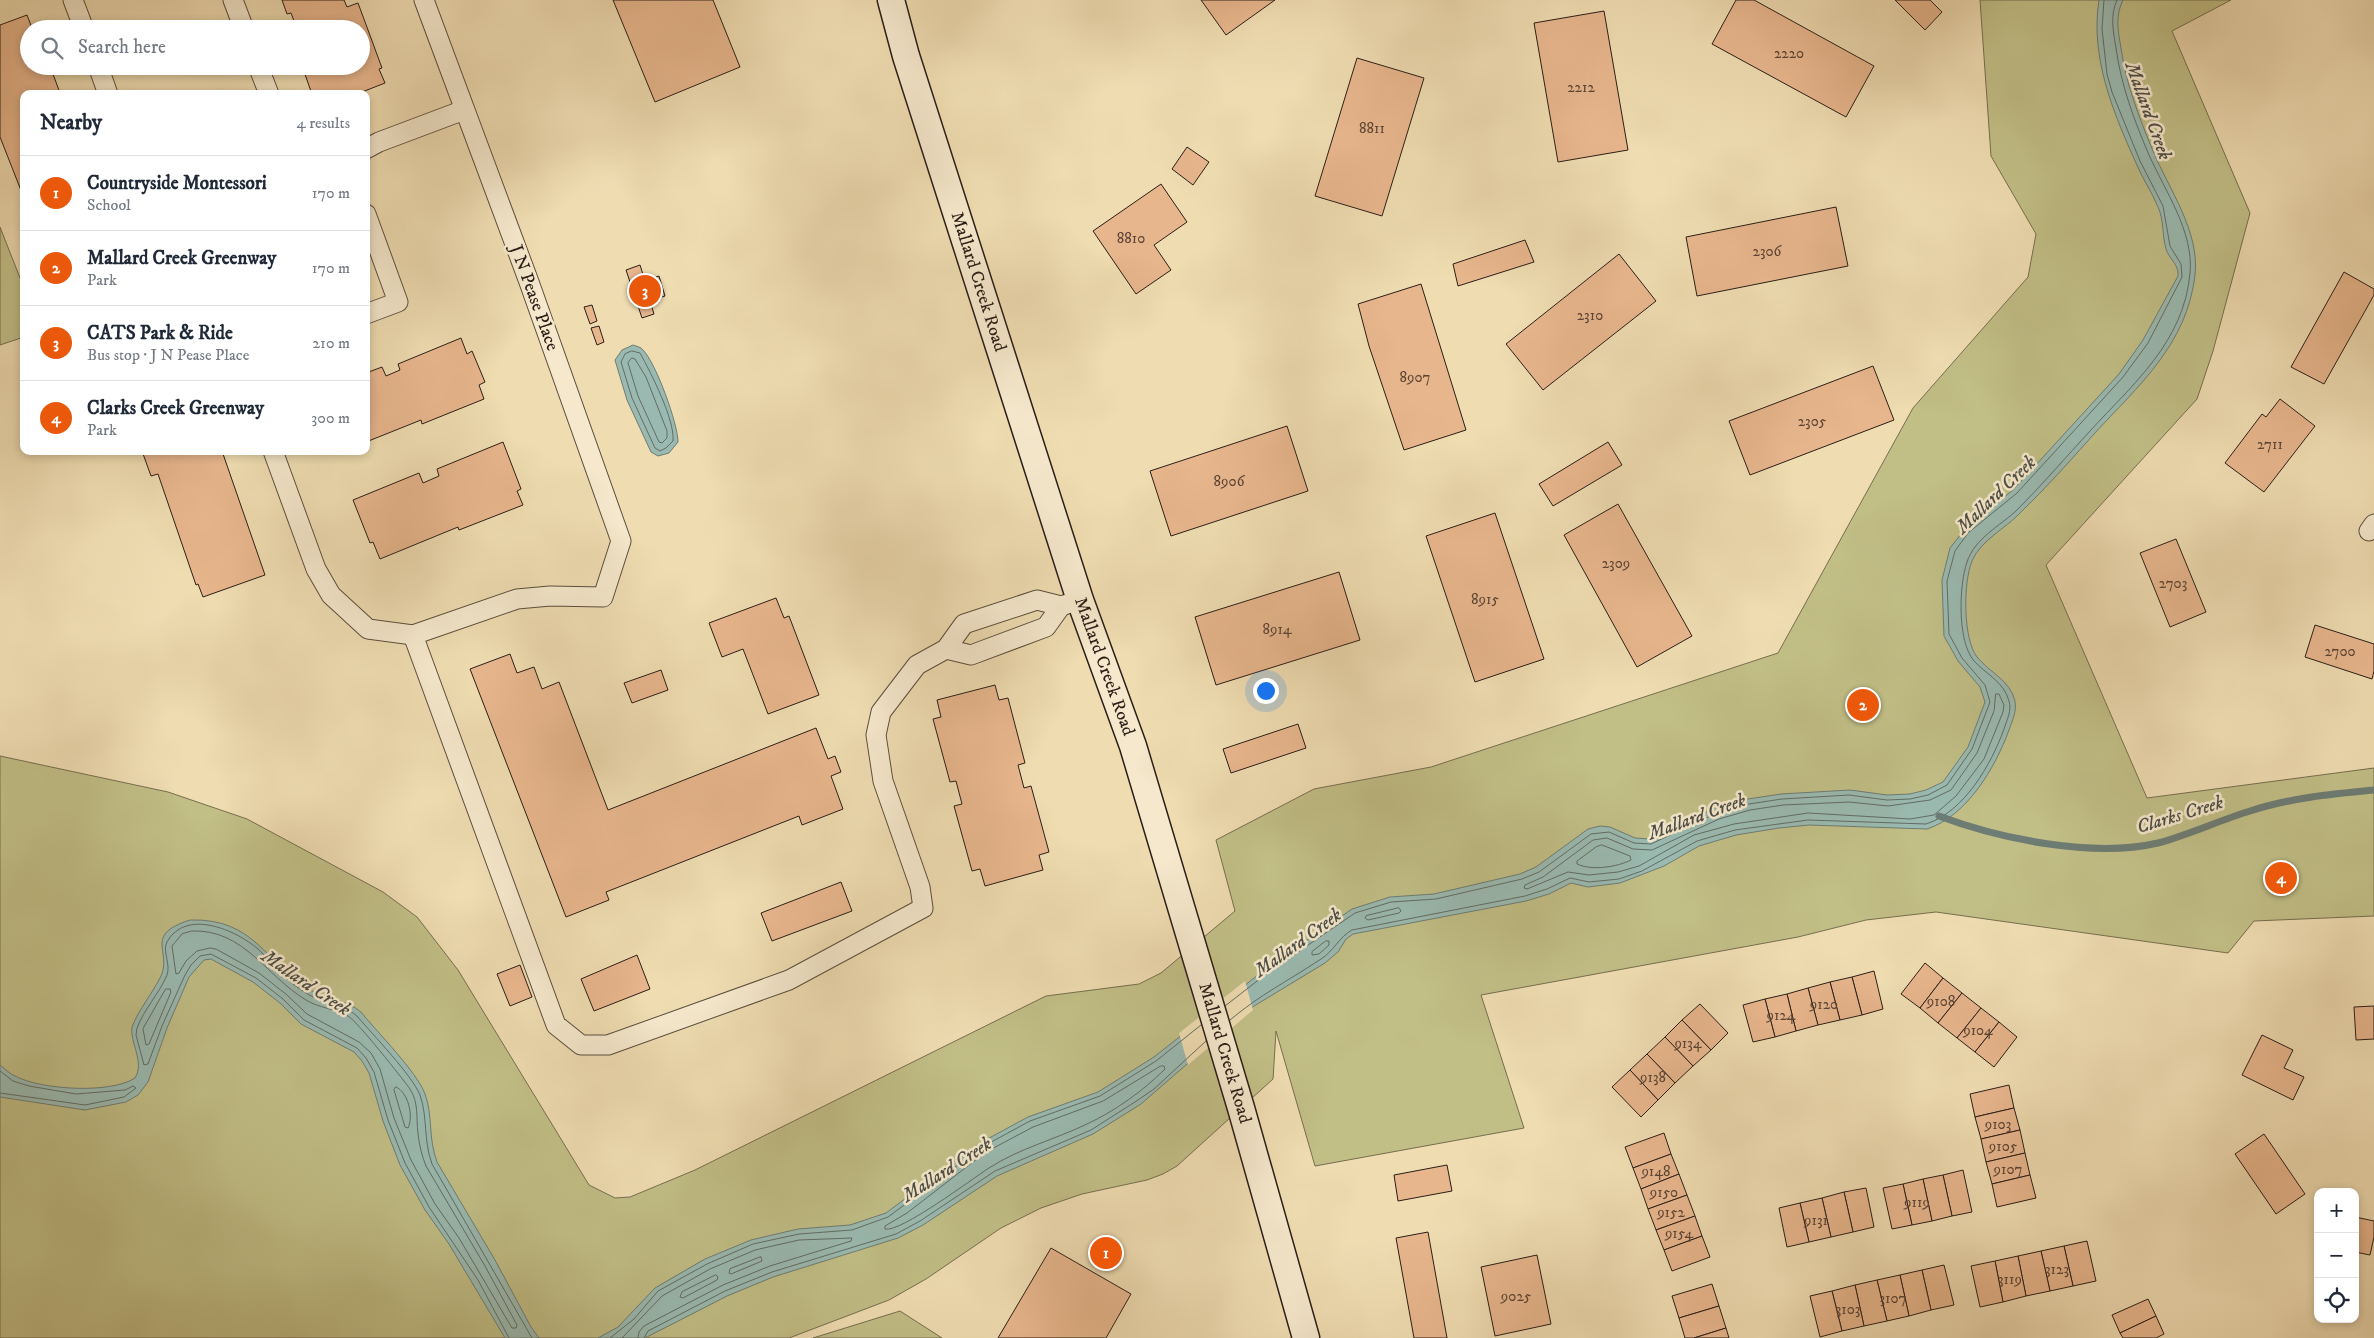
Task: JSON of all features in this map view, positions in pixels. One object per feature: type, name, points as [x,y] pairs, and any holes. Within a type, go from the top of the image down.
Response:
[{"type":"main road","name":"Mallard Creek Road","points":[[891,0],[906,56],[1070,603],[1133,746],[1241,1108],[1306,1338]]},
{"type":"street","points":[[73,0],[81,20]]},
{"type":"street","points":[[233,0],[241,20]]},
{"type":"street","name":"J N Pease Place","points":[[413,635],[517,599],[550,596],[603,597],[621,541],[529,282],[424,0]]},
{"type":"street","points":[[101,75],[107,90]]},
{"type":"street","points":[[262,75],[268,90]]},
{"type":"street","points":[[370,147],[464,110]]},
{"type":"street","points":[[370,225],[398,302],[370,312]]},
{"type":"street","points":[[274,455],[316,569],[331,594],[368,629],[413,635],[556,1025],[581,1046],[608,1045],[789,980],[923,908],[920,886],[883,781],[876,735],[881,712],[917,665],[946,649],[964,624],[1037,600],[1070,603]]},
{"type":"street","points":[[946,649],[971,655],[1046,627],[1070,603]]},
{"type":"shaded area","points":[[1980,0],[2231,0],[2172,31],[2250,213],[2213,351],[2197,399],[2046,565],[2147,798],[2374,768],[2374,916],[2254,921],[2228,953],[1936,912],[1866,920],[1798,937],[1481,995],[1524,1128],[1315,1166],[1276,1031],[1273,1079],[1177,1166],[1147,1180],[1082,1194],[1041,1208],[1001,1228],[926,1279],[889,1300],[789,1338],[0,1338],[0,756],[168,792],[247,819],[383,892],[417,917],[458,970],[589,1185],[615,1198],[630,1197],[695,1170],[1046,996],[1139,984],[1161,973],[1235,911],[1216,840],[1314,789],[1431,767],[1778,653],[1913,408],[2028,277],[2036,234],[1991,156]]},
{"type":"shaded area","points":[[0,227],[20,278],[20,338],[0,345]]},
{"type":"shaded area","points":[[900,1311],[942,1338],[813,1338]]},
{"type":"water","name":"Mallard Creek","points":[[2099,0],[2123,0],[2120,6],[2118,24],[2126,74],[2148,138],[2188,227],[2193,243],[2195,275],[2190,300],[2182,323],[2158,363],[2049,484],[2014,519],[1981,547],[1972,561],[1967,583],[1966,610],[1972,649],[1982,663],[2009,688],[2015,701],[2015,708],[2013,720],[1996,760],[1978,789],[1955,813],[1941,823],[1927,829],[1809,825],[1736,835],[1699,846],[1664,866],[1620,883],[1588,887],[1571,883],[1549,894],[1526,901],[1353,934],[1346,939],[1338,952],[1325,963],[1254,1006],[1141,1104],[1093,1134],[997,1176],[923,1225],[898,1238],[773,1277],[727,1296],[645,1338],[598,1338],[618,1327],[655,1288],[705,1259],[751,1240],[798,1229],[850,1225],[886,1213],[980,1143],[1028,1117],[1098,1092],[1154,1057],[1268,967],[1352,909],[1390,897],[1434,894],[1520,874],[1536,867],[1588,829],[1600,826],[1610,827],[1635,838],[1650,839],[1715,808],[1748,799],[1781,794],[1850,790],[1887,795],[1910,794],[1926,790],[1943,782],[1968,747],[1985,702],[1980,687],[1958,661],[1944,636],[1942,580],[1950,548],[1965,529],[2013,490],[2119,374],[2143,340],[2178,276],[2177,268],[2167,253],[2160,212],[2127,144],[2106,84],[2098,42]]},
{"type":"water","points":[[633,345],[641,348],[654,367],[670,408],[678,442],[669,453],[658,456],[651,452],[627,400],[615,360],[622,350]]},
{"type":"water","points":[[190,920],[212,921],[230,926],[245,934],[296,980],[312,991],[356,1008],[396,1052],[421,1085],[425,1094],[429,1111],[432,1144],[437,1162],[539,1338],[505,1338],[449,1244],[425,1210],[400,1165],[383,1121],[369,1073],[362,1061],[354,1052],[301,1024],[280,1003],[253,982],[211,959],[204,960],[189,977],[167,1028],[148,1082],[138,1095],[126,1102],[85,1110],[0,1097],[0,1065],[13,1075],[27,1081],[58,1087],[93,1088],[124,1083],[135,1078],[138,1072],[138,1059],[132,1027],[161,976],[164,959],[163,938],[167,932],[176,926]]},
{"type":"pier","points":[[1245,981],[1253,1010],[1188,1065],[1179,1033]]},
{"type":"building","points":[[282,0],[344,0],[347,7],[358,3],[364,20],[294,20],[291,13],[287,14]]},
{"type":"building","points":[[613,0],[713,0],[740,67],[655,102]]},
{"type":"building","points":[[1201,0],[1275,0],[1226,35]]},
{"type":"building","points":[[1736,0],[1754,0],[1874,66],[1846,117],[1712,44]]},
{"type":"building","points":[[1895,0],[1930,0],[1942,12],[1925,30]]},
{"type":"building","points":[[1604,11],[1628,150],[1558,162],[1534,23]]},
{"type":"building","points":[[27,15],[29,20],[20,20],[20,75],[53,75],[59,90],[20,90],[20,188],[0,137],[0,25]]},
{"type":"building","points":[[370,36],[382,68],[379,69],[385,83],[367,90],[311,90],[305,75],[370,75]]},
{"type":"building","points":[[1357,58],[1424,78],[1382,216],[1315,196]]},
{"type":"building","points":[[1187,147],[1209,162],[1193,185],[1172,169]]},
{"type":"building","points":[[1161,184],[1187,222],[1154,245],[1171,270],[1136,294],[1093,231]]},
{"type":"building","points":[[1836,207],[1848,266],[1697,296],[1686,237]]},
{"type":"building","points":[[1525,240],[1534,262],[1458,286],[1453,264]]},
{"type":"building","points":[[1619,254],[1656,301],[1543,390],[1506,344]]},
{"type":"building","points":[[640,265],[645,281],[659,276],[665,296],[650,301],[654,314],[642,318],[626,270]]},
{"type":"building","points":[[2344,272],[2374,289],[2374,295],[2324,384],[2291,367]]},
{"type":"building","points":[[1421,284],[1466,430],[1404,450],[1369,346],[1358,304]]},
{"type":"building","points":[[592,305],[597,321],[590,324],[584,307]]},
{"type":"building","points":[[599,326],[604,342],[597,345],[591,328]]},
{"type":"building","points":[[461,338],[467,354],[472,351],[485,382],[479,385],[484,399],[422,424],[421,420],[370,440],[370,372],[382,367],[386,376],[400,370],[398,364]]},
{"type":"building","points":[[1873,366],[1894,420],[1750,475],[1729,421]]},
{"type":"building","points":[[2280,399],[2315,426],[2264,492],[2225,463],[2262,414],[2266,417]]},
{"type":"building","points":[[1287,426],[1308,491],[1171,536],[1150,471]]},
{"type":"building","points":[[503,442],[521,489],[517,491],[523,505],[459,530],[458,527],[380,559],[373,542],[370,543],[353,500],[419,473],[423,483],[439,476],[437,469]]},
{"type":"building","points":[[1608,442],[1622,465],[1553,506],[1539,484]]},
{"type":"building","points":[[143,455],[223,455],[265,575],[203,597],[198,584],[196,585],[158,474],[151,476]]},
{"type":"building","points":[[1618,504],[1692,636],[1637,667],[1564,535]]},
{"type":"building","points":[[1495,513],[1544,659],[1475,682],[1426,536]]},
{"type":"building","points":[[2176,539],[2206,612],[2170,627],[2140,553]]},
{"type":"building","points":[[1339,572],[1360,640],[1216,685],[1195,617]]},
{"type":"building","points":[[776,598],[784,618],[789,616],[819,695],[768,714],[743,649],[722,657],[709,623]]},
{"type":"building","points":[[2315,625],[2374,644],[2374,671],[2372,679],[2305,657]]},
{"type":"building","points":[[510,654],[517,673],[534,667],[542,689],[559,682],[608,810],[816,728],[828,759],[835,756],[841,772],[831,776],[843,809],[802,825],[799,816],[606,892],[609,900],[566,917],[470,669]]},
{"type":"building","points":[[661,670],[668,690],[632,703],[624,683]]},
{"type":"building","points":[[995,685],[999,700],[1008,698],[1025,763],[1018,765],[1024,788],[1031,786],[1049,852],[1039,855],[1043,870],[985,886],[980,869],[972,871],[954,806],[962,804],[956,781],[950,782],[933,719],[941,717],[937,700]]},
{"type":"building","points":[[1298,724],[1306,748],[1231,773],[1223,749]]},
{"type":"building","points":[[841,882],[852,911],[772,941],[761,913]]},
{"type":"building","points":[[637,955],[650,989],[594,1011],[581,979]]},
{"type":"building","points":[[1925,963],[1943,978],[1920,1008],[1901,994]]},
{"type":"building","points":[[520,965],[532,997],[510,1006],[497,974]]},
{"type":"building","points":[[1874,971],[1883,1009],[1862,1015],[1852,977]]},
{"type":"building","points":[[1852,977],[1862,1015],[1840,1020],[1830,982]]},
{"type":"building","points":[[1943,978],[1962,993],[1938,1023],[1920,1008]]},
{"type":"building","points":[[1830,982],[1840,1020],[1818,1025],[1808,988]]},
{"type":"building","points":[[1808,988],[1818,1025],[1796,1031],[1787,994]]},
{"type":"building","points":[[1962,993],[1981,1008],[1957,1038],[1938,1023]]},
{"type":"building","points":[[1787,994],[1796,1031],[1775,1037],[1765,999]]},
{"type":"building","points":[[1765,999],[1775,1037],[1753,1042],[1743,1005]]},
{"type":"building","points":[[1700,1004],[1728,1033],[1711,1050],[1682,1020]]},
{"type":"building","points":[[2374,1006],[2374,1039],[2356,1040],[2354,1007]]},
{"type":"building","points":[[1981,1008],[1999,1022],[1975,1052],[1957,1038]]},
{"type":"building","points":[[1682,1020],[1711,1050],[1693,1066],[1665,1037]]},
{"type":"building","points":[[1999,1022],[2017,1037],[1994,1067],[1975,1052]]},
{"type":"building","points":[[2262,1035],[2293,1050],[2284,1068],[2304,1077],[2293,1100],[2242,1075]]},
{"type":"building","points":[[1665,1037],[1693,1066],[1675,1083],[1647,1054]]},
{"type":"building","points":[[1647,1054],[1675,1083],[1658,1100],[1630,1070]]},
{"type":"building","points":[[1630,1070],[1658,1100],[1641,1117],[1612,1087]]},
{"type":"building","points":[[2009,1085],[2014,1108],[1975,1117],[1970,1094]]},
{"type":"building","points":[[2014,1108],[2020,1130],[1981,1139],[1975,1117]]},
{"type":"building","points":[[2020,1130],[2025,1153],[1986,1162],[1981,1139]]},
{"type":"building","points":[[1664,1133],[1671,1154],[1633,1168],[1625,1147]]},
{"type":"building","points":[[2264,1134],[2305,1194],[2276,1214],[2235,1154]]},
{"type":"building","points":[[2025,1153],[2030,1175],[1992,1184],[1986,1162]]},
{"type":"building","points":[[1671,1154],[1679,1174],[1641,1189],[1633,1168]]},
{"type":"building","points":[[1447,1165],[1452,1191],[1398,1201],[1394,1175]]},
{"type":"building","points":[[1963,1170],[1972,1212],[1952,1216],[1943,1175]]},
{"type":"building","points":[[1679,1174],[1687,1195],[1648,1209],[1641,1189]]},
{"type":"building","points":[[1943,1175],[1952,1216],[1932,1221],[1923,1179]]},
{"type":"building","points":[[2030,1175],[2036,1198],[1997,1207],[1992,1184]]},
{"type":"building","points":[[1923,1179],[1932,1221],[1912,1225],[1903,1184]]},
{"type":"building","points":[[1903,1184],[1912,1225],[1892,1229],[1883,1188]]},
{"type":"building","points":[[1866,1188],[1874,1227],[1853,1232],[1844,1192]]},
{"type":"building","points":[[1844,1192],[1853,1232],[1831,1237],[1822,1198]]},
{"type":"building","points":[[1687,1195],[1695,1216],[1656,1230],[1648,1209]]},
{"type":"building","points":[[1822,1198],[1831,1237],[1809,1242],[1800,1203]]},
{"type":"building","points":[[1800,1203],[1809,1242],[1787,1247],[1779,1208]]},
{"type":"building","points":[[1695,1216],[1702,1236],[1664,1250],[1656,1230]]},
{"type":"building","points":[[2359,1218],[2374,1221],[2374,1237],[2370,1255],[2359,1253]]},
{"type":"building","points":[[1428,1232],[1447,1338],[1414,1338],[1396,1238]]},
{"type":"building","points":[[1702,1236],[1710,1257],[1672,1271],[1664,1250]]},
{"type":"building","points":[[2087,1241],[2096,1281],[2073,1286],[2064,1246]]},
{"type":"building","points":[[2064,1246],[2073,1286],[2050,1291],[2041,1251]]},
{"type":"building","points":[[1051,1248],[1131,1294],[1106,1338],[998,1338]]},
{"type":"building","points":[[2041,1251],[2050,1291],[2026,1296],[2018,1256]]},
{"type":"building","points":[[1537,1255],[1551,1324],[1495,1336],[1481,1267]]},
{"type":"building","points":[[2018,1256],[2026,1296],[2003,1302],[1995,1261]]},
{"type":"building","points":[[1995,1261],[2003,1302],[1980,1307],[1971,1266]]},
{"type":"building","points":[[1944,1265],[1954,1305],[1931,1310],[1922,1270]]},
{"type":"building","points":[[1922,1270],[1931,1310],[1909,1316],[1900,1275]]},
{"type":"building","points":[[1900,1275],[1909,1316],[1887,1321],[1877,1280]]},
{"type":"building","points":[[1877,1280],[1887,1321],[1864,1326],[1855,1285]]},
{"type":"building","points":[[1712,1284],[1719,1306],[1679,1318],[1672,1296]]},
{"type":"building","points":[[1855,1285],[1864,1326],[1842,1331],[1832,1291]]},
{"type":"building","points":[[1832,1291],[1842,1331],[1820,1337],[1810,1296]]},
{"type":"building","points":[[2148,1299],[2156,1316],[2120,1333],[2112,1315]]},
{"type":"building","points":[[1719,1306],[1726,1328],[1694,1338],[1685,1338],[1679,1318]]},
{"type":"building","points":[[2156,1316],[2164,1334],[2156,1338],[2123,1338],[2120,1333]]},
{"type":"building","points":[[1726,1328],[1729,1338],[1694,1338]]},
{"type":"waterway","name":"Clarks Creek","points":[[1939,816],[1990,832],[2047,844],[2076,847],[2132,847],[2169,840],[2279,803],[2326,795],[2374,790]]},
{"type":"place","name":"CATS Park & Ride","points":[[645,291]]},
{"type":"place","name":"Mallard Creek Greenway","points":[[1863,705]]},
{"type":"place","name":"Clarks Creek Greenway","points":[[2281,878]]},
{"type":"place","name":"Countryside Montessori","points":[[1106,1253]]}]
